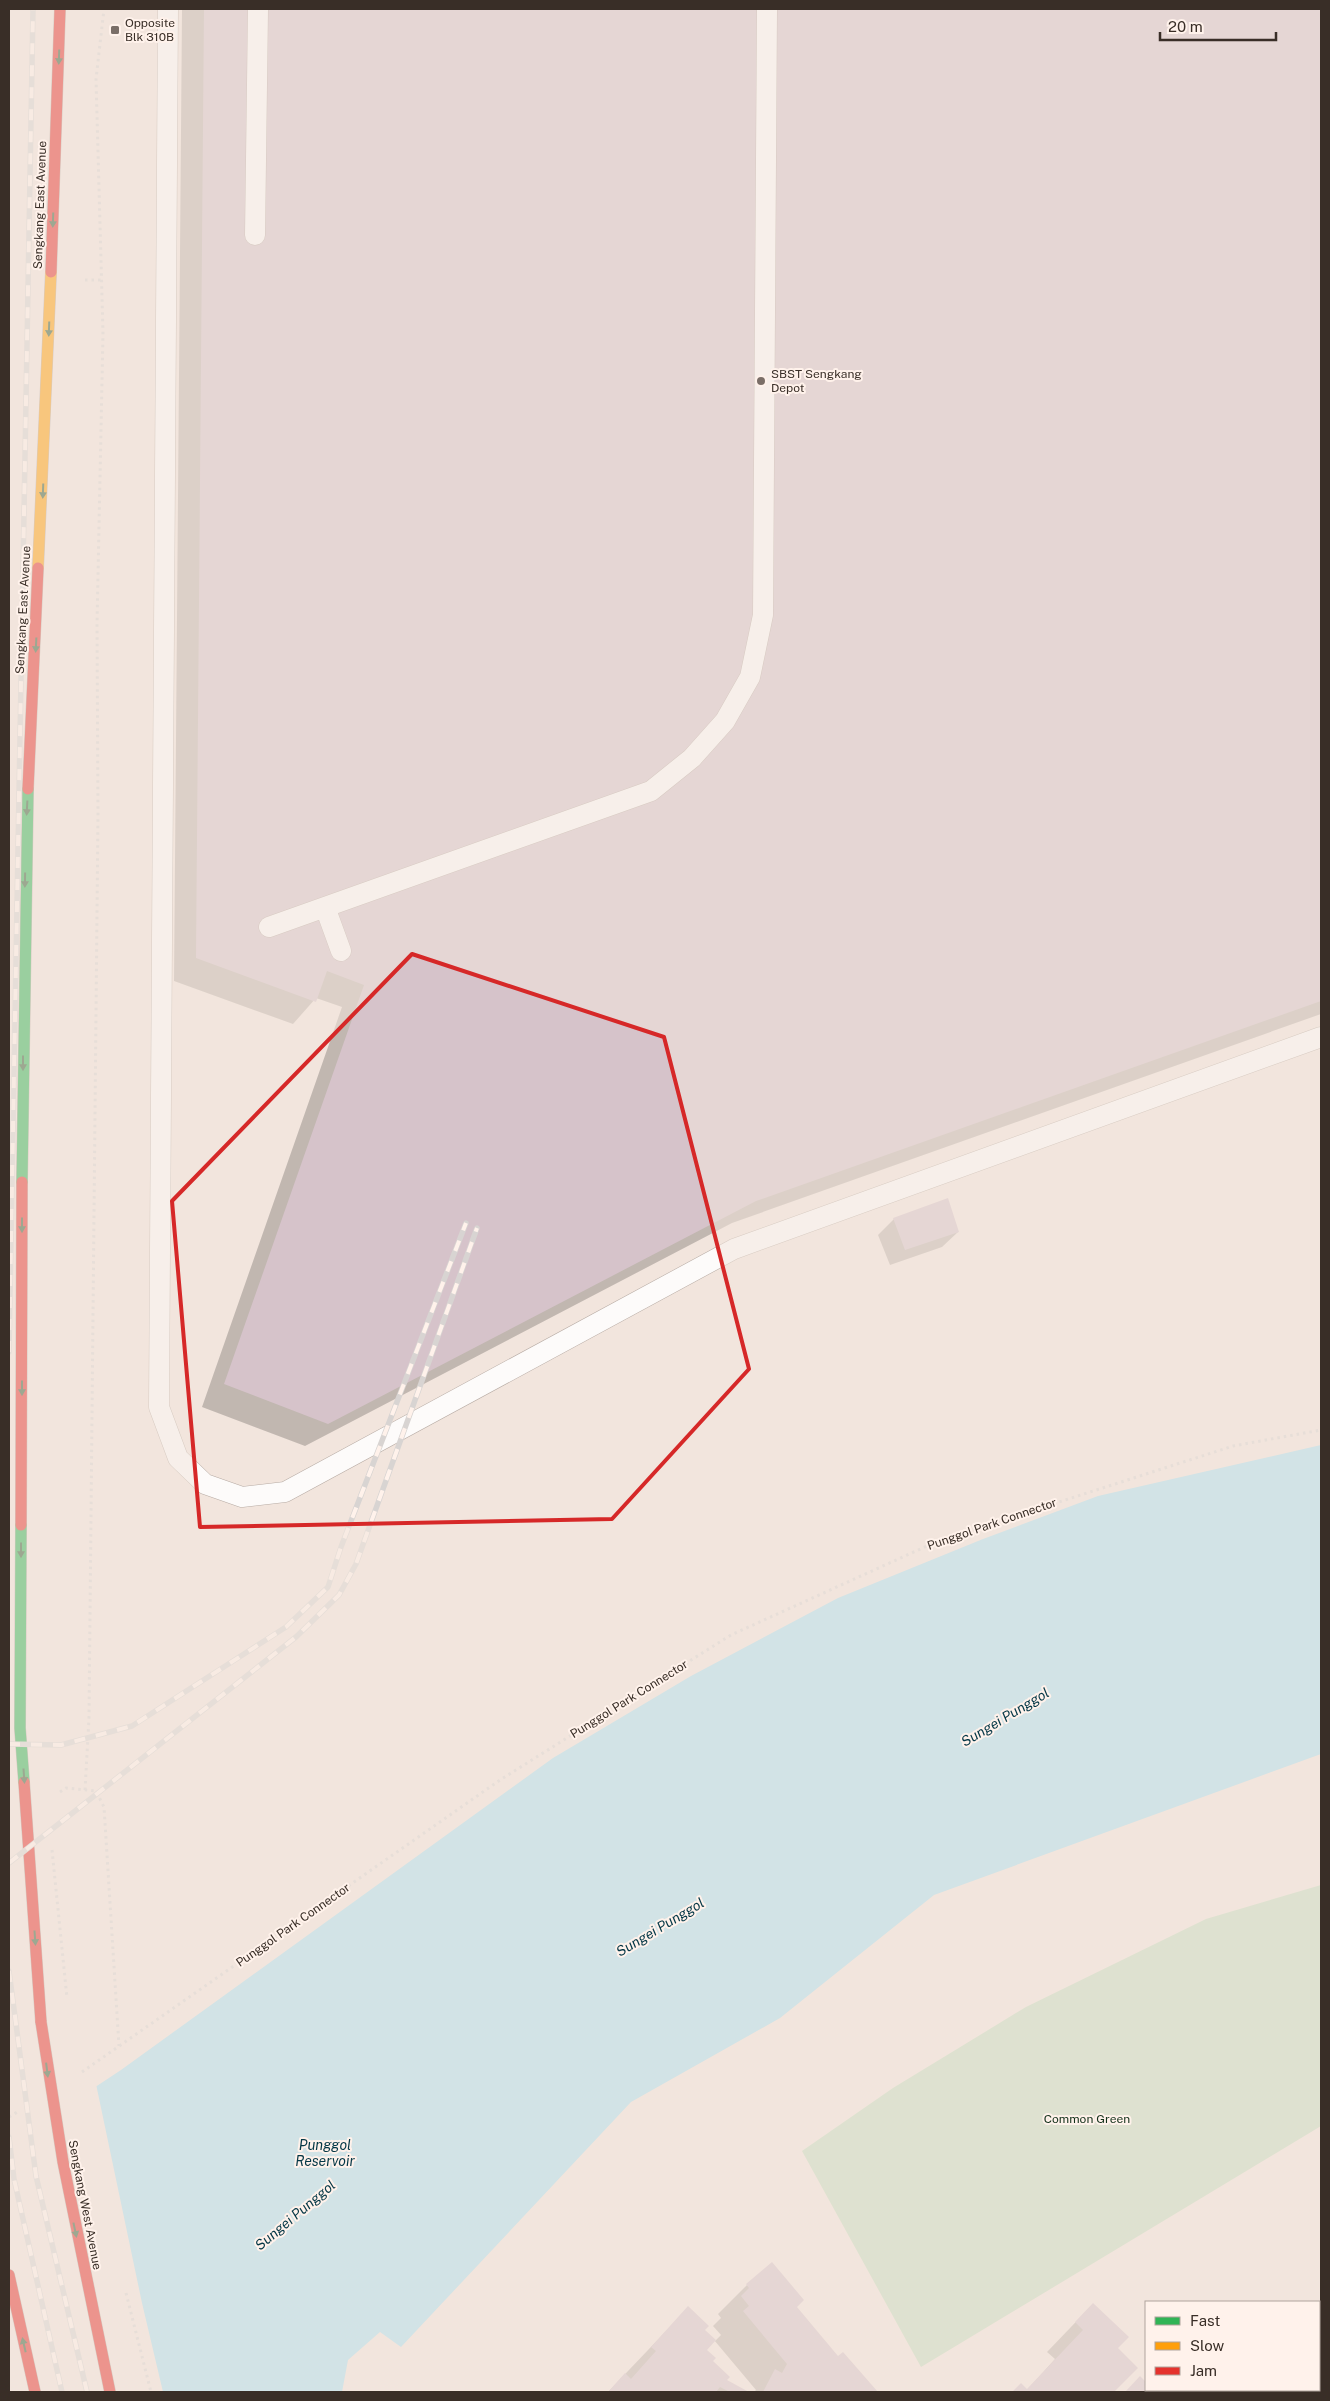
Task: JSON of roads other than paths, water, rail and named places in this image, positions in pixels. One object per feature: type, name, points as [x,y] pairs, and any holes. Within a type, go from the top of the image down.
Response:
[{"type":"main road","name":"Sengkang East Avenue","points":[[41,2022],[20,1728],[23,1014],[26,832],[50,320],[60,9]]},
{"type":"main road","name":"Sengkang West Avenue","points":[[41,2022],[50,2091],[73,2222],[110,2392]]},
{"type":"main road","points":[[9,2275],[35,2392]]},
{"type":"lane","points":[[168,9],[159,1408],[178,1458],[205,1484],[242,1497],[285,1492],[734,1249],[1321,1037]]},
{"type":"lane","points":[[254,236],[258,9]]},
{"type":"lane","points":[[269,927],[651,791],[692,758],[725,721],[750,677],[763,615],[767,9]]},
{"type":"lane","points":[[325,907],[341,951]]},
{"type":"water","name":"Punggol Reservoir","points":[[1321,1445],[1321,1754],[934,1895],[780,2018],[631,2102],[401,2347],[380,2332],[348,2360],[342,2392],[9,2392],[9,2144],[121,2070],[553,1758],[691,1676],[838,1598],[983,1539],[1098,1496]]},
{"type":"railway","points":[[9,1352],[33,9]]},
{"type":"railway","points":[[9,1744],[61,1745],[132,1726],[286,1627],[328,1587],[341,1547],[466,1223]]},
{"type":"railway","points":[[9,1863],[296,1637],[339,1595],[356,1564],[477,1228]]},
{"type":"railway","points":[[9,1971],[36,2176],[87,2392]]},
{"type":"railway","points":[[9,2137],[14,2179],[62,2392]]},
{"type":"place","name":"Opposite Blk 310B","points":[[115,30]]},
{"type":"place","name":"SBST Sengkang Depot","points":[[761,381]]},
{"type":"water label","name":"Sungei Punggol","points":[[1005,1717]]},
{"type":"water label","name":"Sungei Punggol","points":[[660,1927]]},
{"type":"water label","name":"Sungei Punggol","points":[[295,2215]]},
{"type":"park label","name":"Common Green","points":[[1087,2119]]}]
